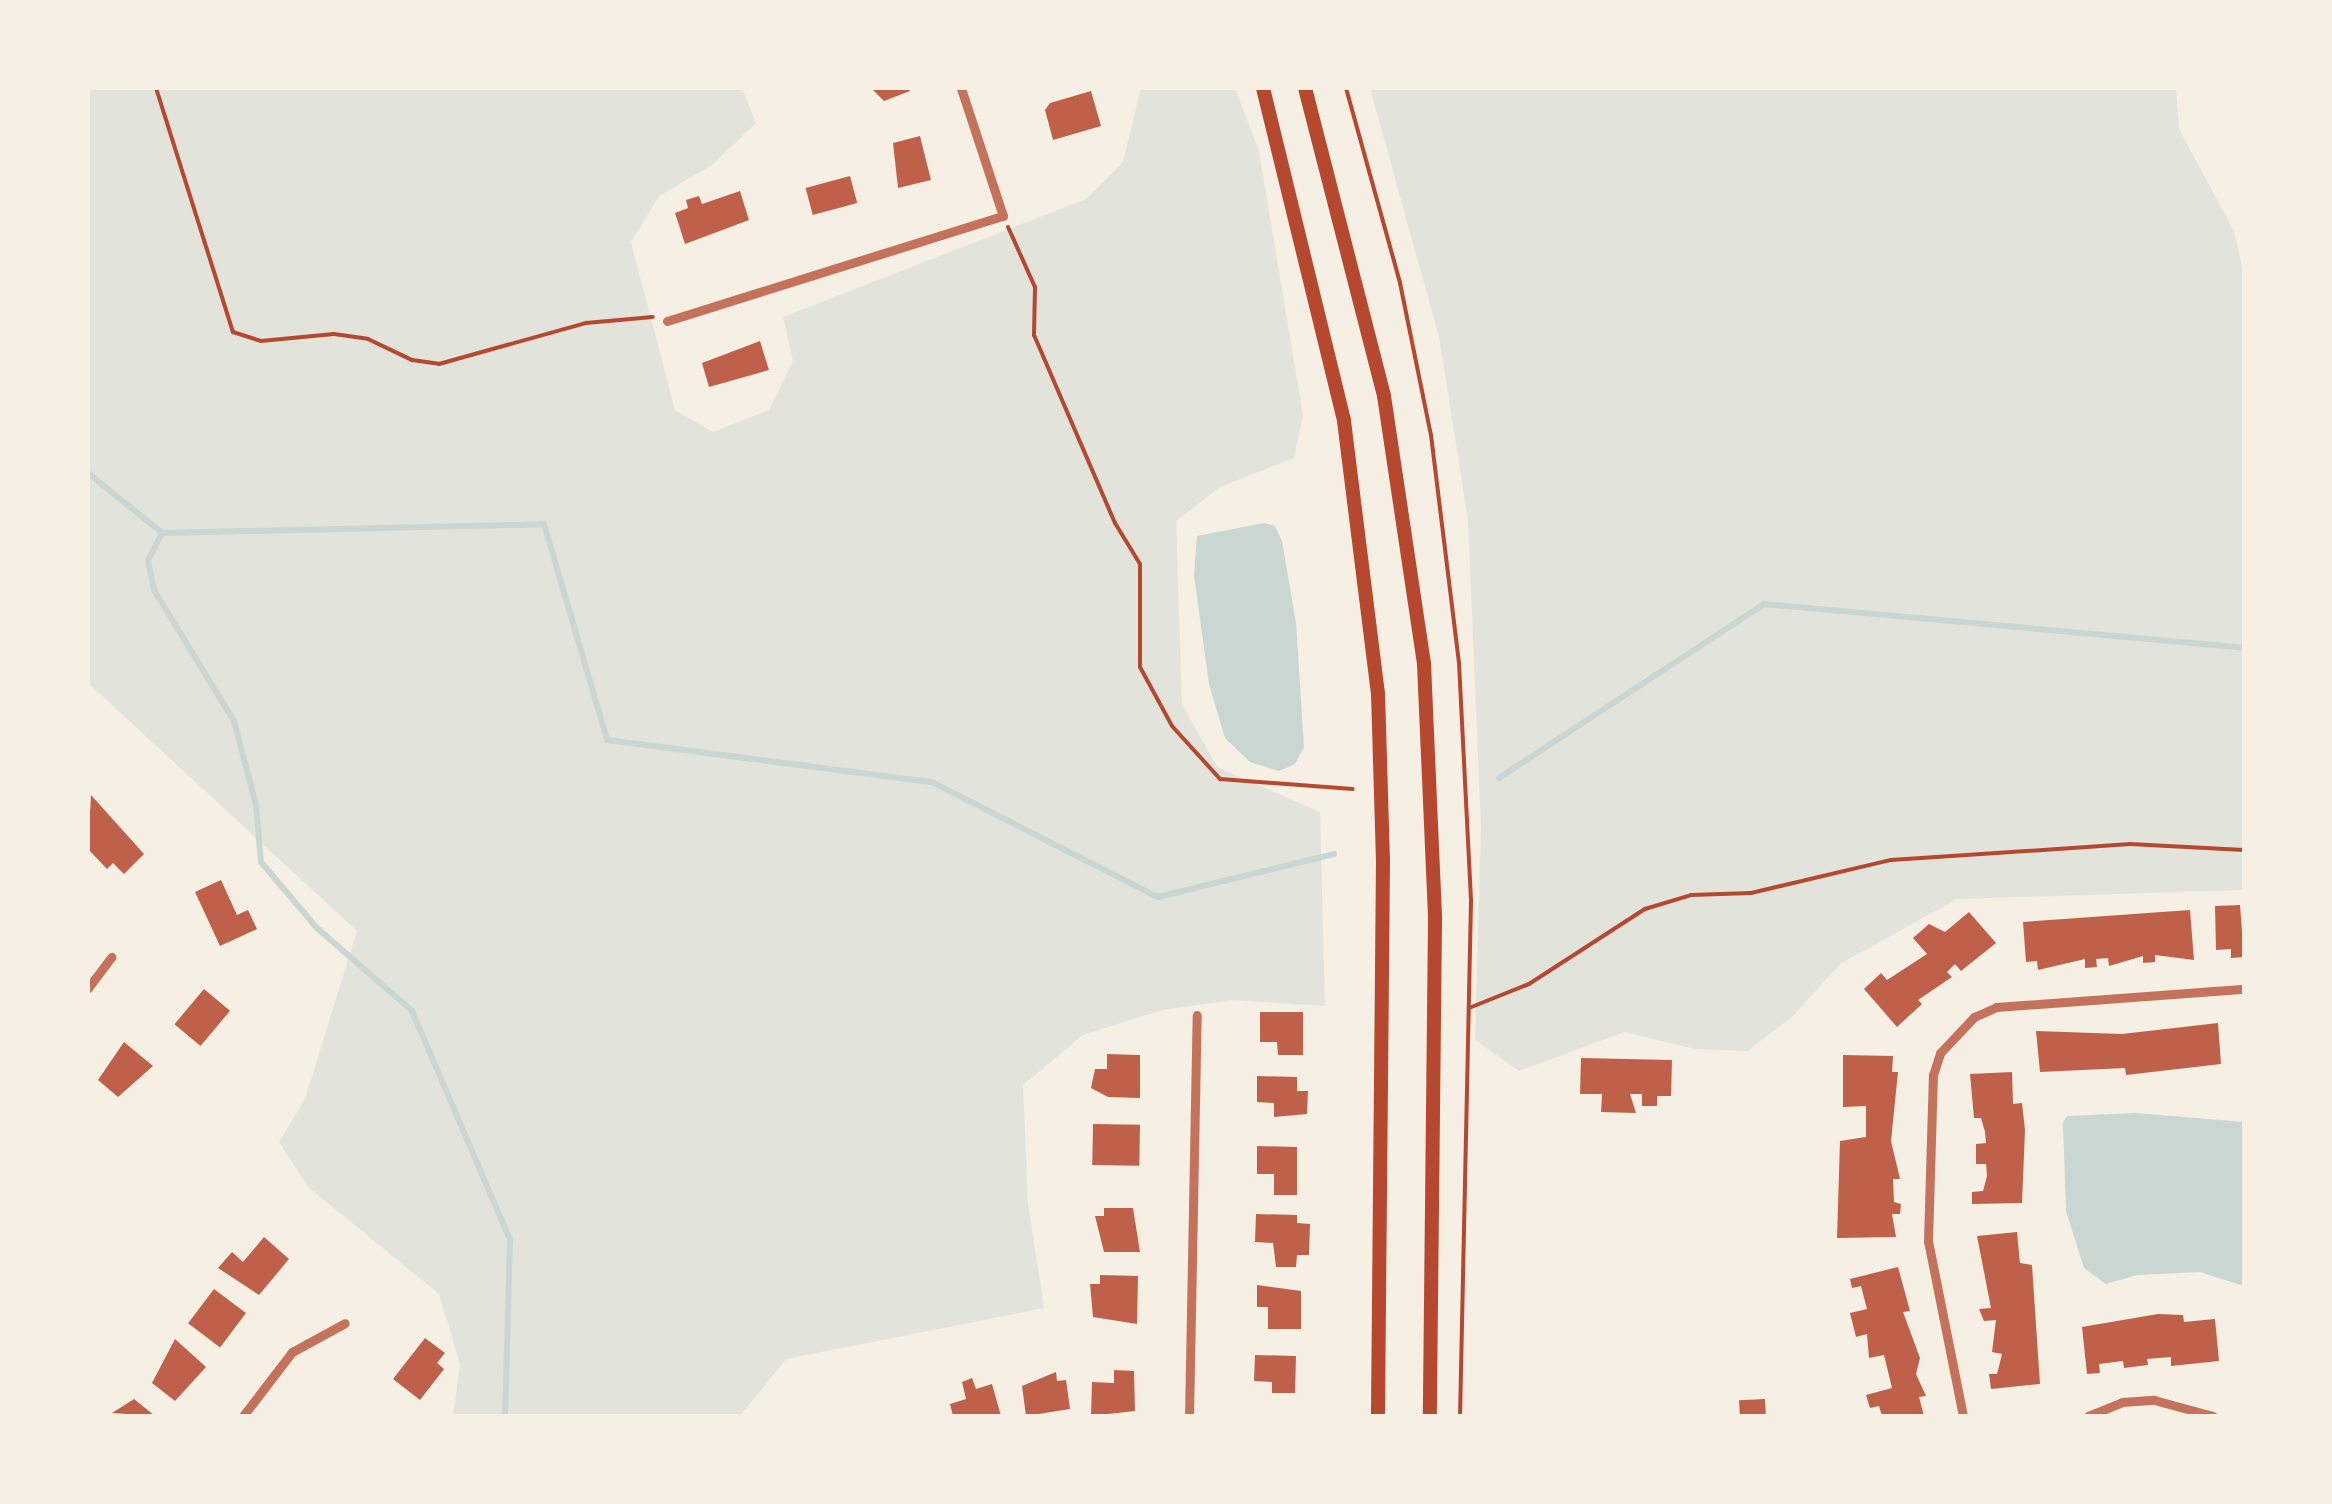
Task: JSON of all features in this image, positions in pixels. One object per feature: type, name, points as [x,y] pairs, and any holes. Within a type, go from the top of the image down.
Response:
[{"type":"highway","points":[[1263,88],[1344,421],[1378,693],[1383,956],[1378,1416]]},
{"type":"highway","points":[[1305,88],[1384,396],[1424,664],[1435,937],[1430,1416]]},
{"type":"street","points":[[667,321],[1004,216],[961,88]]},
{"type":"street","points":[[88,988],[111,958]]},
{"type":"street","points":[[1962,1416],[1928,1241],[1933,1075],[1940,1053],[1974,1017],[1996,1007],[2244,989]]},
{"type":"street","points":[[1189,1416],[1196,1015]]},
{"type":"street","points":[[243,1416],[292,1352],[345,1323]]},
{"type":"street","points":[[2088,1416],[2122,1402],[2154,1400],[2213,1416]]},
{"type":"path","points":[[156,88],[233,332],[261,340],[357,337],[439,364],[586,323],[646,314],[667,321]]},
{"type":"path","points":[[1346,88],[1400,283],[1431,436],[1468,778],[1469,1008],[1460,1416]]},
{"type":"path","points":[[1004,216],[1035,288],[1034,335],[1115,522],[1140,564],[1140,667],[1172,726],[1220,779],[1352,789]]},
{"type":"path","points":[[1469,1008],[1529,984],[1645,909],[1691,895],[1751,893],[1891,860],[2130,844],[2244,850]]},
{"type":"shaded area","points":[[88,88],[742,88],[756,123],[712,165],[659,196],[631,242],[675,410],[713,432],[769,410],[793,361],[783,317],[1086,199],[1123,162],[1141,88],[1235,88],[1259,151],[1303,415],[1294,458],[1220,487],[1176,521],[1182,704],[1217,767],[1320,812],[1325,1006],[1233,1000],[1162,1010],[1083,1035],[1023,1085],[1028,1203],[1044,1308],[786,1359],[740,1416],[453,1416],[460,1364],[439,1294],[308,1187],[279,1142],[305,1099],[357,931],[88,683]]},
{"type":"shaded area","points":[[1370,88],[2176,88],[2179,129],[2234,231],[2244,276],[2244,890],[1957,899],[1840,964],[1793,1016],[1747,1051],[1695,1049],[1624,1032],[1519,1071],[1475,1040],[1481,828],[1468,520],[1439,337]]},
{"type":"shaded area","points":[[1264,523],[1275,526],[1282,541],[1296,623],[1304,747],[1295,764],[1279,771],[1250,762],[1225,738],[1209,684],[1194,575],[1197,536]]},
{"type":"shaded area","points":[[2135,1113],[2244,1122],[2244,1286],[2200,1272],[2137,1275],[2106,1284],[2084,1268],[2066,1211],[2063,1122],[2067,1116]]},
{"type":"building","points":[[871,88],[909,88],[910,91],[884,101]]},
{"type":"building","points":[[1091,91],[1101,126],[1053,140],[1045,110],[1050,103]]},
{"type":"building","points":[[920,136],[931,180],[898,188],[893,143]]},
{"type":"building","points":[[850,176],[857,203],[813,215],[806,188]]},
{"type":"building","points":[[740,191],[749,220],[685,244],[675,213],[688,208],[686,200],[699,196],[702,204]]},
{"type":"building","points":[[760,341],[769,370],[709,387],[702,363]]},
{"type":"building","points":[[91,795],[144,854],[124,874],[113,863],[107,869],[88,849]]},
{"type":"building","points":[[221,880],[237,915],[248,910],[257,929],[220,946],[195,892]]},
{"type":"building","points":[[2240,905],[2244,957],[2231,958],[2231,949],[2216,950],[2215,906]]},
{"type":"building","points":[[2190,910],[2194,960],[2155,955],[2155,962],[2143,963],[2143,956],[2109,966],[2108,958],[2096,959],[2097,967],[2085,968],[2085,959],[2038,970],[2037,961],[2026,962],[2023,922]]},
{"type":"building","points":[[1969,912],[1996,943],[1961,971],[1955,964],[1947,972],[1952,977],[1918,1000],[1922,1004],[1897,1027],[1864,989],[1881,973],[1887,980],[1927,954],[1913,938],[1929,924],[1945,932]]},
{"type":"building","points":[[204,989],[230,1011],[200,1046],[174,1024]]},
{"type":"building","points":[[1260,1012],[1303,1012],[1303,1055],[1278,1055],[1277,1042],[1260,1042]]},
{"type":"building","points":[[2218,1023],[2221,1064],[2126,1075],[2125,1068],[2040,1072],[2036,1031],[2122,1034]]},
{"type":"building","points":[[124,1042],[153,1066],[118,1097],[98,1080]]},
{"type":"building","points":[[1107,1054],[1140,1055],[1140,1098],[1108,1097],[1091,1088],[1095,1069],[1107,1069]]},
{"type":"building","points":[[1843,1055],[1893,1056],[1892,1072],[1898,1072],[1891,1141],[1900,1179],[1893,1179],[1894,1202],[1901,1204],[1900,1214],[1892,1214],[1896,1237],[1837,1238],[1840,1141],[1866,1137],[1866,1106],[1843,1107]]},
{"type":"building","points":[[1581,1058],[1672,1060],[1671,1096],[1657,1096],[1657,1106],[1642,1106],[1642,1094],[1630,1094],[1636,1113],[1601,1112],[1602,1094],[1580,1094]]},
{"type":"building","points":[[2012,1072],[2013,1104],[2022,1103],[2025,1130],[2022,1203],[1972,1204],[1972,1192],[1983,1191],[1987,1176],[1986,1164],[1976,1164],[1976,1144],[1986,1143],[1981,1118],[1974,1118],[1970,1074]]},
{"type":"building","points":[[1257,1076],[1297,1077],[1297,1091],[1308,1091],[1307,1114],[1274,1117],[1274,1103],[1257,1102]]},
{"type":"building","points":[[1093,1124],[1140,1125],[1139,1166],[1092,1165]]},
{"type":"building","points":[[1257,1146],[1297,1147],[1297,1195],[1274,1195],[1274,1174],[1257,1174]]},
{"type":"building","points":[[1104,1208],[1133,1208],[1140,1252],[1104,1252],[1095,1216],[1104,1216]]},
{"type":"building","points":[[1256,1214],[1297,1215],[1297,1223],[1310,1224],[1309,1255],[1297,1255],[1296,1267],[1276,1267],[1273,1243],[1255,1242]]},
{"type":"building","points":[[2017,1232],[2020,1263],[2032,1265],[2040,1384],[1991,1389],[1989,1374],[1997,1374],[2002,1354],[1992,1352],[1996,1320],[1984,1321],[1979,1309],[1991,1308],[1977,1236]]},
{"type":"building","points":[[264,1237],[289,1259],[259,1295],[218,1268],[232,1252],[243,1262]]},
{"type":"building","points":[[1898,1267],[1910,1311],[1903,1312],[1920,1358],[1916,1374],[1926,1396],[1919,1397],[1924,1416],[1882,1416],[1879,1406],[1870,1408],[1866,1395],[1892,1388],[1884,1355],[1869,1358],[1867,1334],[1856,1337],[1850,1313],[1867,1309],[1861,1286],[1852,1288],[1850,1279]]},
{"type":"building","points":[[1100,1275],[1138,1276],[1137,1324],[1093,1317],[1090,1284],[1100,1284]]},
{"type":"building","points":[[1257,1285],[1301,1291],[1301,1329],[1268,1329],[1268,1307],[1257,1307]]},
{"type":"building","points":[[214,1289],[246,1313],[220,1347],[188,1323]]},
{"type":"building","points":[[2158,1314],[2183,1315],[2184,1322],[2215,1319],[2219,1361],[2171,1366],[2171,1357],[2147,1359],[2148,1365],[2124,1368],[2123,1361],[2099,1364],[2100,1373],[2087,1374],[2082,1327]]},
{"type":"building","points":[[425,1338],[445,1353],[437,1363],[444,1369],[420,1400],[393,1379]]},
{"type":"building","points":[[175,1339],[206,1367],[175,1401],[152,1383]]},
{"type":"building","points":[[1255,1355],[1296,1356],[1295,1393],[1272,1393],[1272,1382],[1254,1381]]},
{"type":"building","points":[[1114,1370],[1134,1371],[1135,1411],[1091,1416],[1092,1382],[1114,1383]]},
{"type":"building","points":[[1056,1372],[1057,1381],[1066,1380],[1070,1409],[1026,1416],[1022,1386]]},
{"type":"building","points":[[972,1378],[976,1389],[992,1384],[1001,1416],[953,1416],[950,1404],[966,1399],[962,1382]]},
{"type":"building","points":[[134,1399],[155,1416],[112,1413]]},
{"type":"building","points":[[1765,1399],[1766,1416],[1740,1416],[1739,1400]]},
{"type":"waterway","points":[[88,473],[162,533],[544,524],[607,740],[932,782],[1158,897],[1334,854]]},
{"type":"waterway","points":[[162,533],[148,561],[154,590],[234,721],[256,805],[261,862],[317,928],[412,1011],[510,1240],[505,1416]]},
{"type":"waterway","points":[[1499,778],[1764,604],[2244,648]]}]
